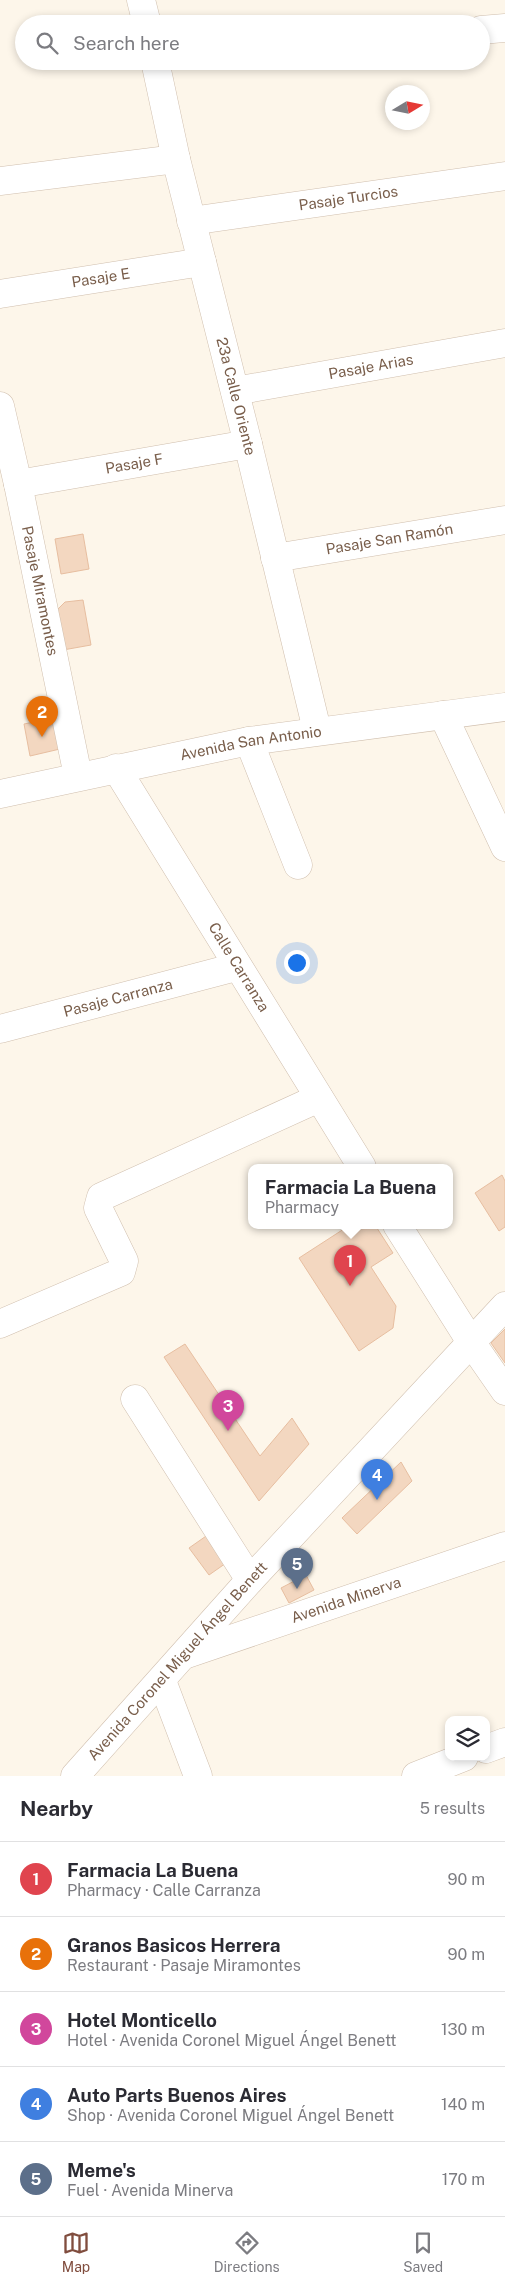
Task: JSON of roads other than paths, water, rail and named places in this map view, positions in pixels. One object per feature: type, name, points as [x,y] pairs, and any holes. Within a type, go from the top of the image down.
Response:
[{"type":"street","points":[[141,0],[145,15]]},
{"type":"street","points":[[490,29],[505,28]]},
{"type":"street","name":"23a Calle Oriente","points":[[157,70],[176,159],[235,391],[317,730]]},
{"type":"street","points":[[0,181],[176,159]]},
{"type":"street","name":"Pasaje Turcios","points":[[191,220],[505,176]]},
{"type":"street","name":"Pasaje E","points":[[0,294],[202,262]]},
{"type":"street","name":"Pasaje Arias","points":[[235,391],[505,343]]},
{"type":"street","name":"Pasaje Miramontes","points":[[0,406],[18,484],[78,776]]},
{"type":"street","name":"Pasaje F","points":[[18,484],[248,444]]},
{"type":"street","name":"Pasaje San Ramón","points":[[275,558],[505,520]]},
{"type":"street","name":"Avenida San Antonio","points":[[0,794],[249,741],[317,730],[505,707]]},
{"type":"street","points":[[443,715],[505,847]]},
{"type":"street","points":[[249,741],[298,865]]},
{"type":"street","name":"Calle Carranza","points":[[116,768],[236,967],[360,1164]]},
{"type":"street","name":"Pasaje Carranza","points":[[0,1029],[236,967]]},
{"type":"street","points":[[0,1324],[121,1272],[124,1261],[98,1208],[101,1197],[319,1098]]},
{"type":"street","points":[[399,1229],[470,1342],[505,1391]]},
{"type":"street","name":"Avenida Coronel Miguel Ángel Benett","points":[[75,1776],[162,1682],[250,1580],[505,1306]]},
{"type":"street","points":[[135,1399],[250,1580]]},
{"type":"street","name":"Avenida Minerva","points":[[186,1654],[505,1546]]},
{"type":"street","points":[[162,1682],[198,1776]]},
{"type":"street","points":[[490,1748],[505,1742]]},
{"type":"street","points":[[416,1776],[454,1761]]},
{"type":"place","name":"Granos Basicos Herrera","points":[[42,737]]},
{"type":"place","name":"Farmacia La Buena","points":[[350,1286]]},
{"type":"place","name":"Hotel Monticello","points":[[228,1431]]},
{"type":"place","name":"Auto Parts Buenos Aires","points":[[377,1500]]},
{"type":"place","name":"Meme's","points":[[297,1589]]}]
